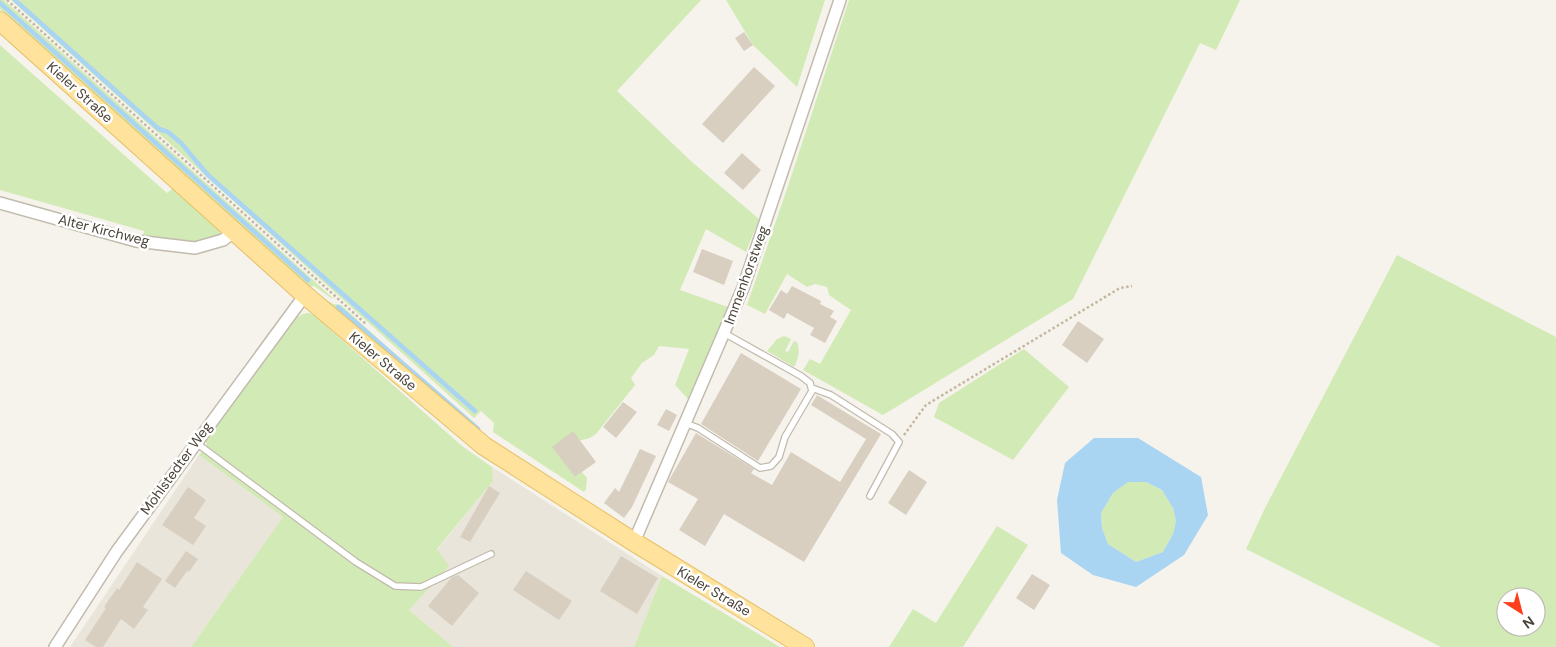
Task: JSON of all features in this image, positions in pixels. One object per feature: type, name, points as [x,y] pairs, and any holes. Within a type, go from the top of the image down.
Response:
[{"type":"main road","name":"Kieler Straße","points":[[0,21],[305,295],[484,446],[634,542],[805,647]]},
{"type":"street","name":"Immenhorstweg","points":[[634,542],[744,288],[840,0]]},
{"type":"street","name":"Alter Kirchweg","points":[[0,203],[136,241],[195,248],[223,240],[235,231]]},
{"type":"street","name":"Mohlstedter Weg","points":[[56,647],[117,551],[195,442],[305,295]]},
{"type":"lane","points":[[686,423],[698,428],[760,468],[771,466],[779,457],[785,437],[812,391],[810,383],[801,376],[724,333]]},
{"type":"lane","points":[[812,388],[831,395],[892,434],[899,442],[870,496]]},
{"type":"lane","points":[[195,442],[356,562],[394,586],[421,587],[491,554]]},
{"type":"path","points":[[7,0],[340,301]]},
{"type":"path","points":[[899,442],[926,406],[1120,288],[1132,286]]},
{"type":"shaded area","points":[[199,455],[283,517],[191,647],[70,647]]},
{"type":"shaded area","points":[[492,467],[662,576],[634,647],[453,647],[409,610],[448,566],[437,550],[493,481]]},
{"type":"green space","points":[[0,0],[4,0],[334,299],[314,286],[309,287],[295,275],[0,9]]},
{"type":"green space","points":[[11,0],[701,0],[617,91],[692,162],[759,219],[746,252],[706,229],[680,290],[728,307],[688,399],[675,385],[689,349],[659,346],[654,355],[642,363],[631,378],[635,385],[596,434],[590,438],[553,447],[575,477],[582,472],[587,478],[584,492],[493,432],[494,423],[481,411],[474,418]]},
{"type":"green space","points":[[726,0],[825,0],[797,87],[753,45]]},
{"type":"green space","points":[[849,0],[1240,0],[1216,50],[1200,43],[1073,299],[883,415],[803,370],[810,359],[820,364],[851,310],[829,295],[827,287],[815,284],[807,287],[787,274],[765,314],[747,305]]},
{"type":"green space","points":[[0,45],[167,193],[173,188],[220,230],[218,238],[171,241],[143,237],[144,231],[0,190]]},
{"type":"green space","points":[[1397,255],[1556,337],[1556,647],[1441,647],[1246,549],[1265,508]]},
{"type":"green space","points":[[316,293],[333,304],[341,305],[484,435]]},
{"type":"green space","points":[[309,313],[315,316],[462,446],[492,467],[493,481],[437,549],[449,566],[409,610],[453,647],[191,647],[283,517],[199,455],[207,446],[205,439],[292,320]]},
{"type":"green space","points":[[784,336],[791,339],[785,351],[788,352],[794,341],[797,342],[798,354],[794,367],[767,351],[777,339]]},
{"type":"green space","points":[[1024,349],[1069,387],[1013,460],[934,417],[939,403]]},
{"type":"green space","points":[[1128,482],[1146,482],[1162,490],[1173,508],[1176,521],[1173,534],[1163,552],[1136,562],[1108,544],[1102,528],[1101,513],[1113,493]]},
{"type":"green space","points":[[997,526],[1028,545],[963,647],[889,647],[913,609],[936,623]]},
{"type":"green space","points":[[662,576],[780,647],[634,647]]},
{"type":"water","points":[[1094,438],[1138,438],[1201,477],[1208,515],[1184,555],[1136,587],[1093,575],[1061,553],[1057,500],[1065,463]],"holes":[[[1128,482],[1146,482],[1162,490],[1173,508],[1176,521],[1173,534],[1163,552],[1136,562],[1108,544],[1102,528],[1101,513],[1113,493]]]},
{"type":"building","points":[[744,32],[753,45],[744,51],[735,38]]},
{"type":"building","points":[[754,67],[775,86],[723,143],[702,124]]},
{"type":"building","points":[[742,153],[761,170],[743,190],[724,173]]},
{"type":"building","points":[[702,249],[733,261],[724,285],[693,272]]},
{"type":"building","points":[[792,286],[821,301],[820,304],[834,311],[830,317],[837,321],[825,343],[810,335],[814,328],[787,313],[784,319],[769,310],[781,290],[787,294]]},
{"type":"building","points":[[1078,321],[1104,339],[1087,363],[1062,345]]},
{"type":"building","points":[[741,353],[801,389],[758,461],[701,424]]},
{"type":"building","points":[[817,395],[881,434],[804,562],[724,514],[705,546],[679,530],[698,499],[668,482],[696,433],[754,469],[751,473],[772,485],[791,452],[840,482],[866,439],[811,405]]},
{"type":"building","points":[[623,402],[637,412],[616,438],[603,427]]},
{"type":"building","points":[[666,409],[677,415],[669,431],[657,425]]},
{"type":"building","points":[[573,431],[596,462],[575,477],[552,447]]},
{"type":"building","points":[[640,449],[656,456],[632,507],[624,518],[604,503],[615,488],[619,492]]},
{"type":"building","points":[[909,470],[927,482],[906,515],[888,503]]},
{"type":"building","points":[[489,486],[500,493],[470,542],[460,537]]},
{"type":"building","points":[[188,487],[206,500],[194,518],[206,526],[193,545],[162,525]]},
{"type":"building","points":[[186,551],[198,559],[175,588],[165,581]]},
{"type":"building","points":[[621,556],[658,578],[637,614],[600,591]]},
{"type":"building","points":[[137,562],[162,579],[143,607],[148,610],[134,629],[121,619],[103,647],[96,647],[85,640],[106,608],[104,607],[117,588],[119,590]]},
{"type":"building","points":[[526,571],[572,601],[559,620],[513,590]]},
{"type":"building","points":[[1032,574],[1050,585],[1034,610],[1016,598]]},
{"type":"building","points":[[458,575],[479,593],[452,626],[428,606],[452,577]]},
{"type":"waterway","points":[[15,0],[145,117],[159,129],[168,132],[181,143],[208,175],[475,411]]},
{"type":"waterway","points":[[0,3],[308,280]]},
{"type":"waterway","points":[[338,307],[478,429]]}]
